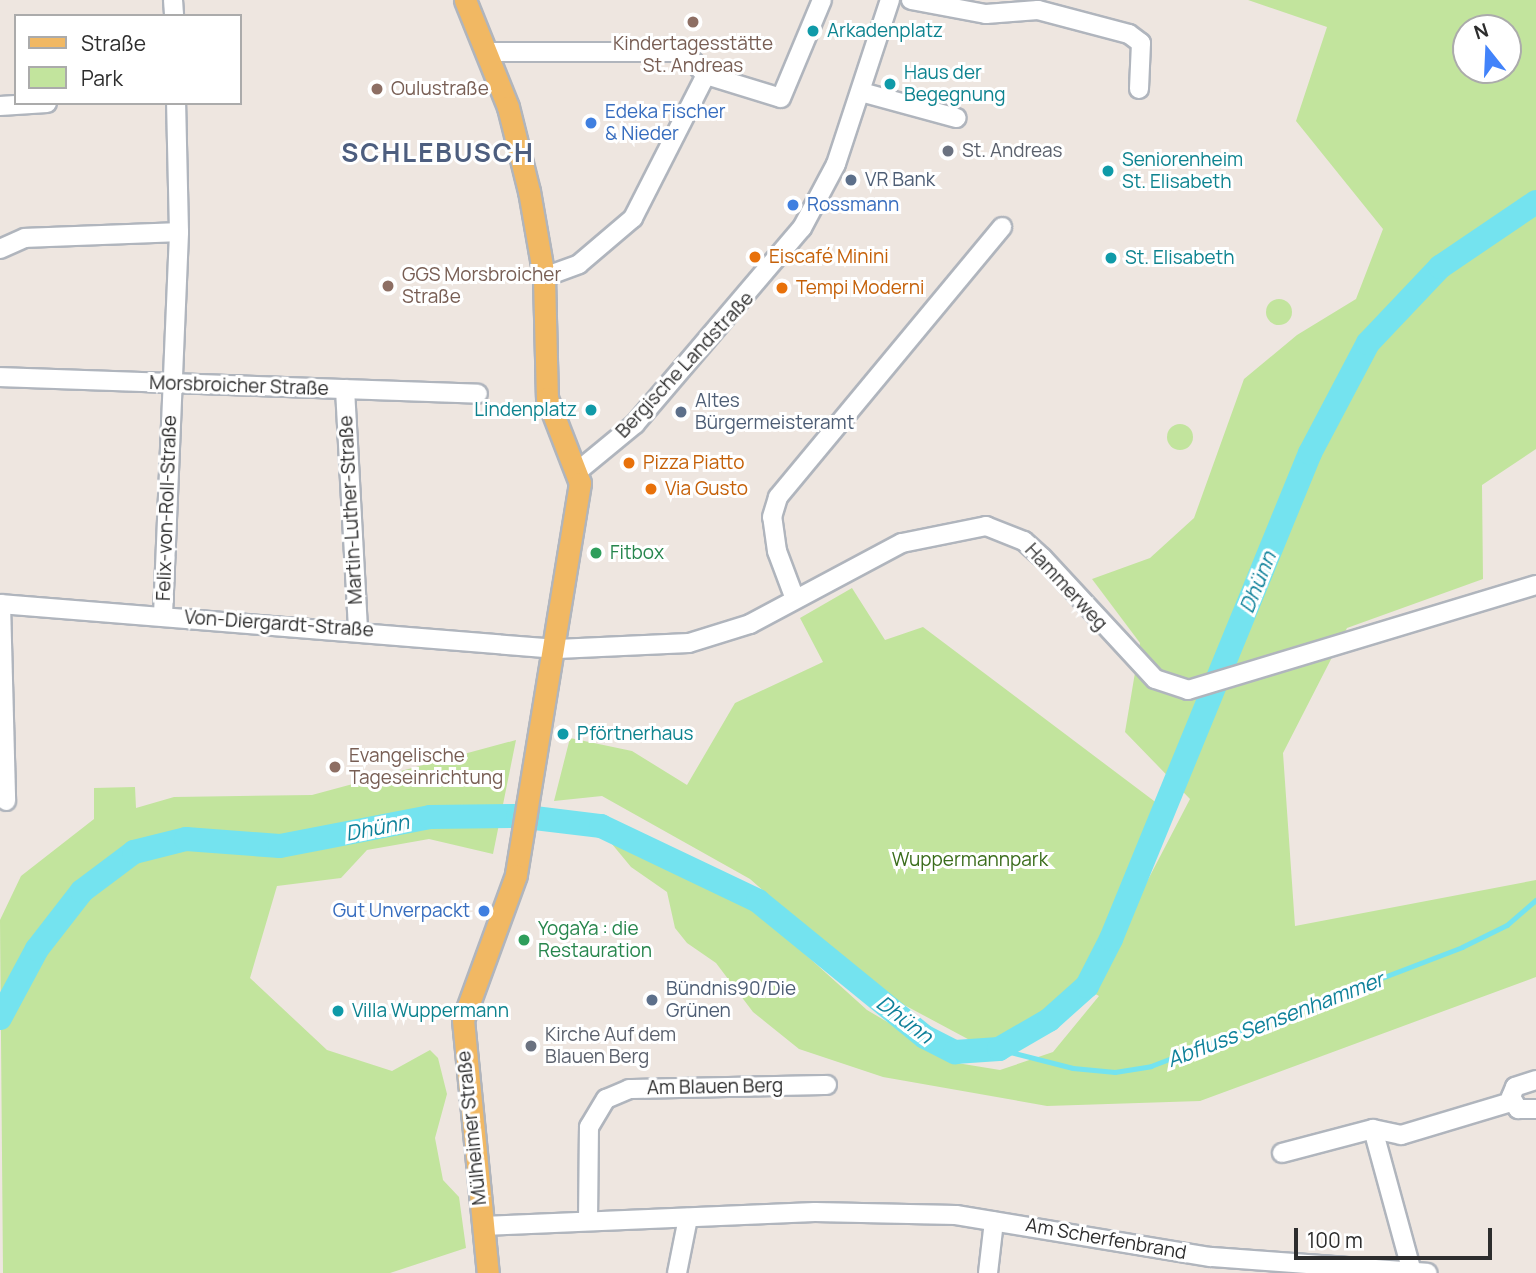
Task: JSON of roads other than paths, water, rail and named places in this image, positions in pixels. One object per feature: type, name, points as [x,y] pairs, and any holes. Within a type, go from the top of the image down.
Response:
[{"type":"main road","points":[[465,0],[508,107],[544,277],[547,398],[578,471],[578,518],[557,649]]},
{"type":"main road","name":"Mülheimer Straße","points":[[488,1273],[463,1020],[514,882],[526,830],[557,649]]},
{"type":"street","points":[[487,52],[674,52],[706,75],[781,98],[822,0]]},
{"type":"street","name":"Bergische Landstraße","points":[[578,471],[635,424],[768,275],[836,164],[890,0]]},
{"type":"street","points":[[911,0],[1038,10],[1129,34],[1141,43],[1139,89]]},
{"type":"street","points":[[544,277],[579,264],[633,218],[706,75]]},
{"type":"street","points":[[861,92],[957,118]]},
{"type":"street","name":"Felix-von-Roll-Straße","points":[[163,615],[179,232],[176,105]]},
{"type":"street","points":[[795,599],[777,551],[772,517],[778,497],[1002,227]]},
{"type":"street","points":[[0,249],[25,238],[179,232]]},
{"type":"street","name":"Morsbroicher Straße","points":[[0,377],[478,394]]},
{"type":"street","name":"Martin-Luther-Straße","points":[[345,389],[358,630]]},
{"type":"street","name":"Hammerweg","points":[[557,649],[689,643],[750,624],[902,543],[985,526],[1024,541],[1044,558],[1154,679],[1188,690],[1531,585]]},
{"type":"street","name":"Von-Diergardt-Straße","points":[[6,800],[2,726],[1,604],[358,630],[557,649]]},
{"type":"street","points":[[1511,1102],[1515,1087],[1536,1080]]},
{"type":"street","name":"Am Blauen Berg","points":[[587,1221],[589,1126],[606,1099],[629,1089],[827,1085]]},
{"type":"street","points":[[1511,1102],[1525,1112],[1536,1109]]},
{"type":"street","points":[[1282,1153],[1374,1129],[1401,1135],[1511,1102]]},
{"type":"street","points":[[1374,1129],[1412,1272]]},
{"type":"street","name":"Am Scherfenbrand","points":[[483,1226],[815,1212],[994,1221],[1239,1266],[1427,1273]]},
{"type":"street","points":[[677,1273],[688,1218]]},
{"type":"street","points":[[988,1273],[994,1221]]},
{"type":"waterway","name":"Dhünn","points":[[0,1018],[37,949],[82,891],[134,852],[186,839],[280,846],[430,817],[518,816],[601,826],[758,901],[925,1037],[955,1052],[999,1049],[1049,1020],[1087,986],[1111,939],[1310,453],[1368,343],[1440,267],[1536,202]]},
{"type":"waterway","name":"Abfluss Sensenhammer","points":[[999,1049],[1073,1068],[1115,1072],[1151,1066],[1462,947],[1507,925],[1536,900]]},
{"type":"place","name":"Kindertagesstätte St. Andreas","points":[[693,22]]},
{"type":"place","name":"Arkadenplatz","points":[[813,31]]},
{"type":"place","name":"Haus der Begegnung","points":[[890,84]]},
{"type":"place","name":"Oulustraße","points":[[377,89]]},
{"type":"place","name":"Edeka Fischer & Nieder","points":[[591,123]]},
{"type":"place","name":"St. Andreas","points":[[948,151]]},
{"type":"place","name":"Seniorenheim St. Elisabeth","points":[[1108,171]]},
{"type":"place","name":"VR Bank","points":[[851,180]]},
{"type":"place","name":"Rossmann","points":[[793,205]]},
{"type":"place","name":"Eiscafé Minini","points":[[755,257]]},
{"type":"place","name":"St. Elisabeth","points":[[1111,258]]},
{"type":"place","name":"GGS Morsbroicher Straße","points":[[388,286]]},
{"type":"place","name":"Tempi Moderni","points":[[782,288]]},
{"type":"place","name":"Lindenplatz","points":[[591,410]]},
{"type":"place","name":"Altes Bürgermeisteramt","points":[[681,412]]},
{"type":"place","name":"Pizza Piatto","points":[[629,463]]},
{"type":"place","name":"Via Gusto","points":[[651,489]]},
{"type":"place","name":"Fitbox","points":[[596,553]]},
{"type":"place","name":"Pförtnerhaus","points":[[563,734]]},
{"type":"place","name":"Evangelische Tageseinrichtung","points":[[335,767]]},
{"type":"place","name":"Gut Unverpackt","points":[[484,911]]},
{"type":"place","name":"YogaYa : die Restauration","points":[[524,940]]},
{"type":"place","name":"Bündnis90/Die Grünen","points":[[652,1000]]},
{"type":"place","name":"Villa Wuppermann","points":[[338,1011]]},
{"type":"place","name":"Kirche Auf dem Blauen Berg","points":[[531,1046]]},
{"type":"district","name":"SCHLEBUSCH","points":[[438,153]]},
{"type":"park label","name":"Wuppermannpark","points":[[970,860]]}]
